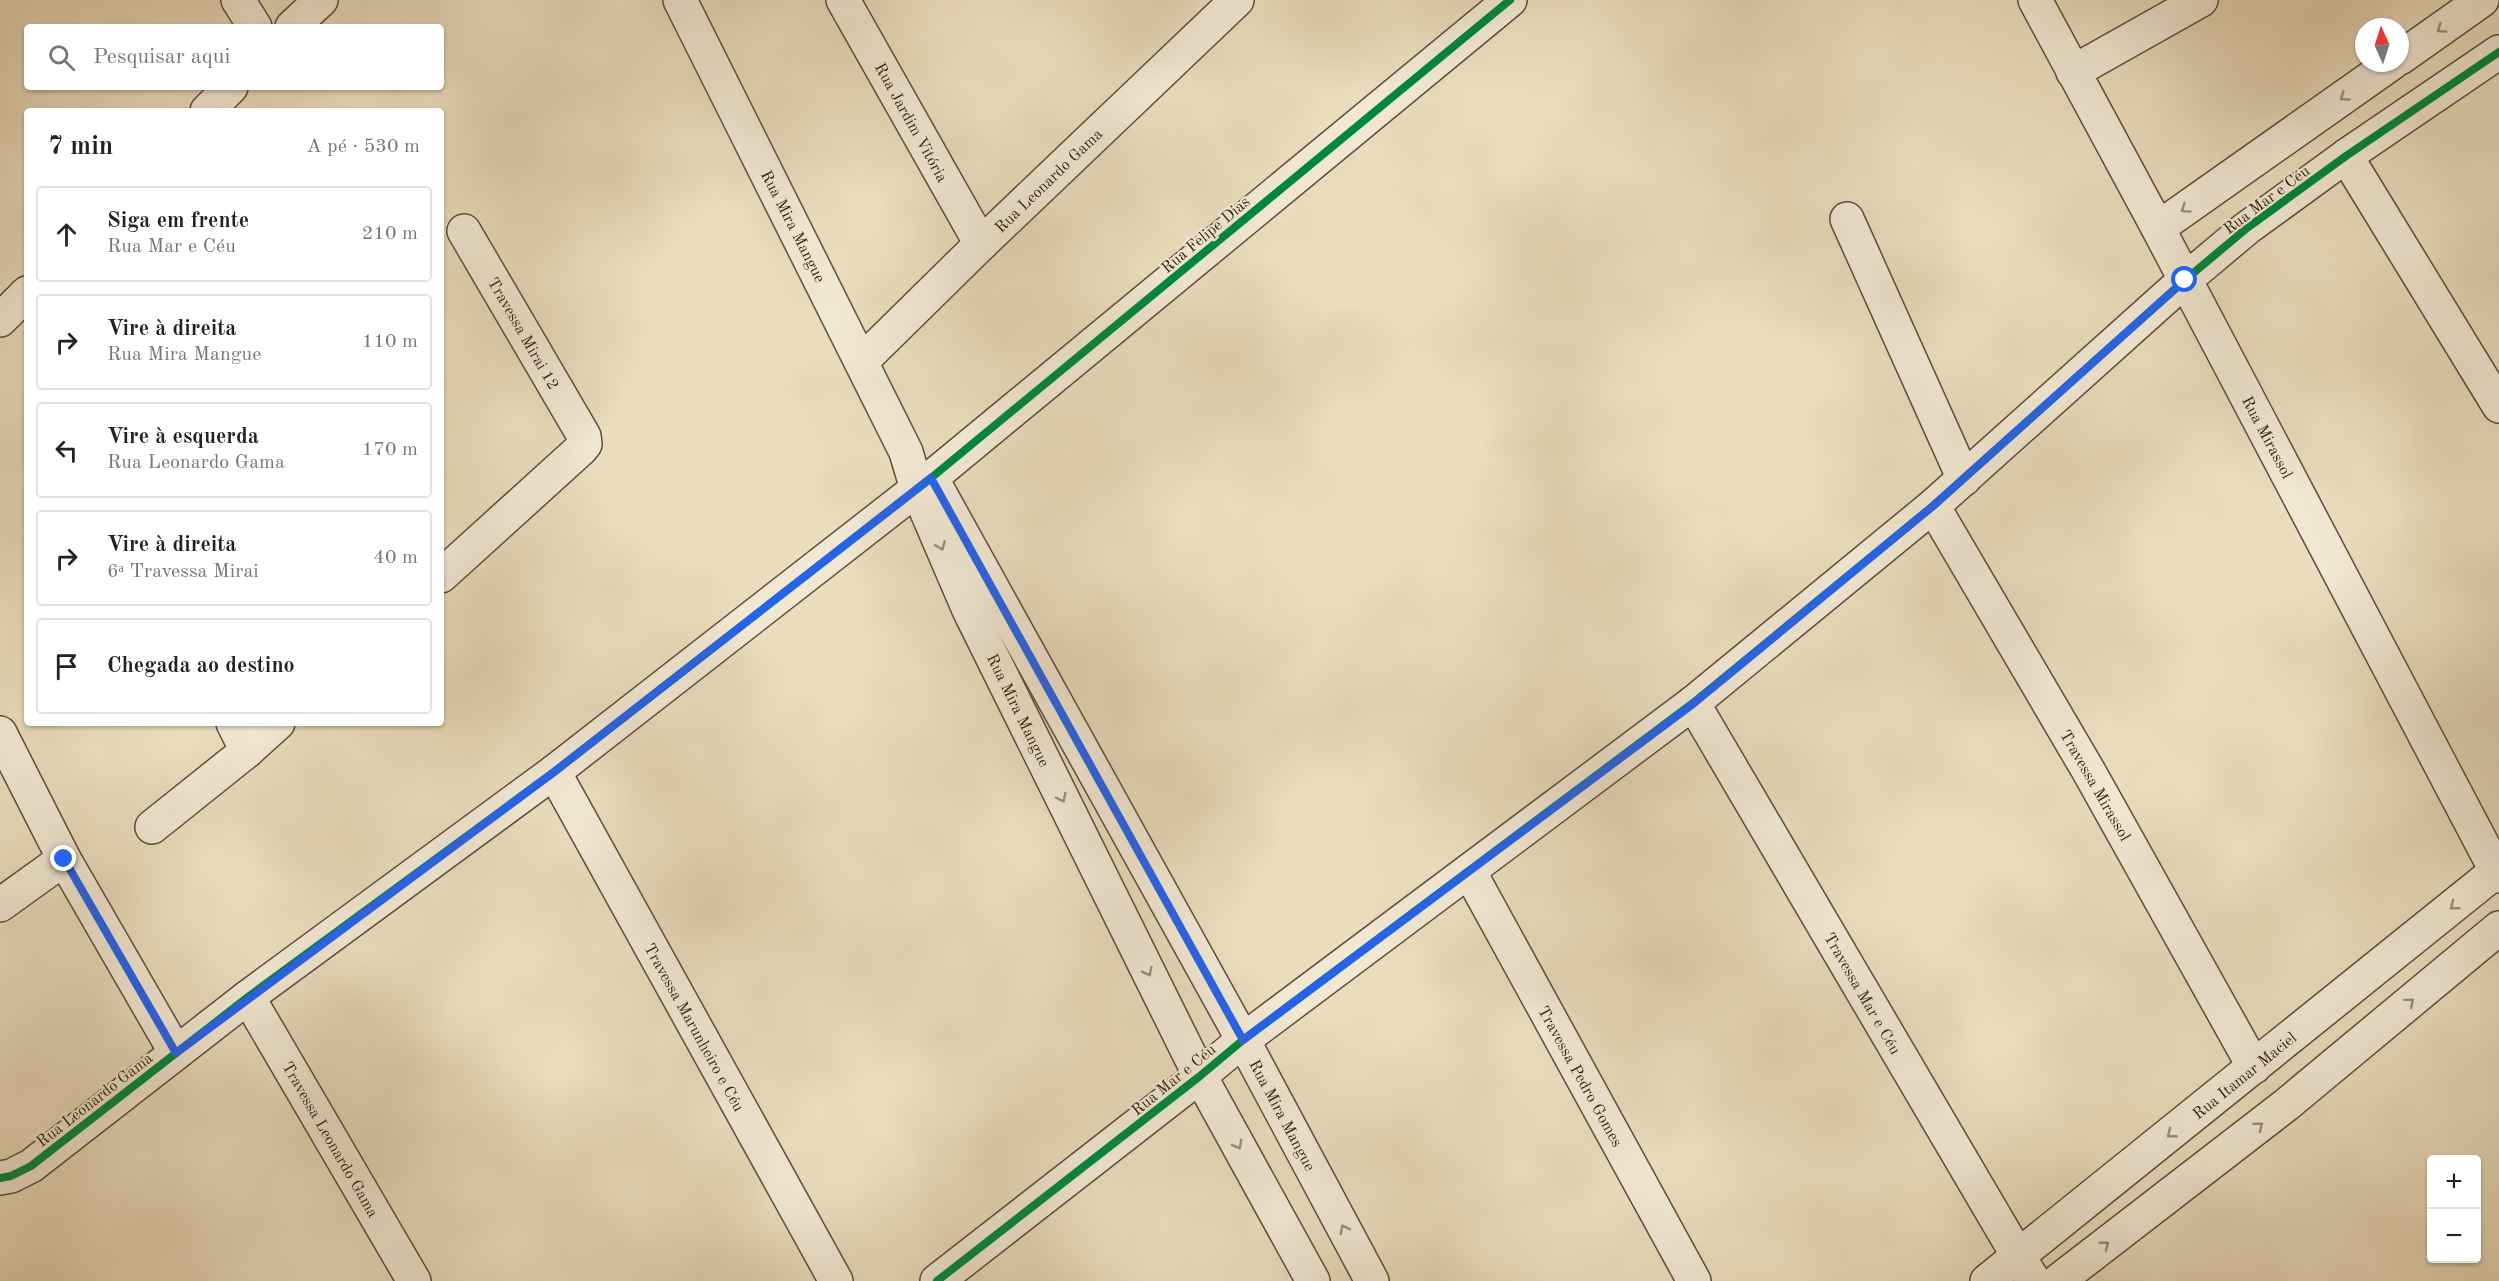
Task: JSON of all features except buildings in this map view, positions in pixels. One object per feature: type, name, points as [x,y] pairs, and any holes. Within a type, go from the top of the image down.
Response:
[{"type":"street","points":[[238,0],[253,24]]},
{"type":"street","points":[[295,24],[321,0]]},
{"type":"street","name":"Rua Mira Mangue","points":[[680,0],[906,452],[1243,1040],[1372,1281]]},
{"type":"street","name":"Rua Jardim Vitória","points":[[843,0],[981,244]]},
{"type":"street","name":"Rua Leonardo Gama","points":[[862,361],[1237,0]]},
{"type":"street","name":"Rua Felipe Dias","points":[[924,484],[1510,0]]},
{"type":"street","name":"Rua Mirassol","points":[[2035,0],[2498,872]]},
{"type":"street","points":[[2073,72],[2201,0]]},
{"type":"street","points":[[2409,52],[2482,0]]},
{"type":"street","name":"Rua Mar e Céu","points":[[937,1281],[1243,1040],[1693,704],[1933,506],[2185,280],[2247,228],[2346,156],[2499,52]]},
{"type":"street","points":[[2158,228],[2379,72]]},
{"type":"street","points":[[210,108],[228,90]]},
{"type":"street","points":[[2346,156],[2499,406]]},
{"type":"street","points":[[1847,219],[1964,478]]},
{"type":"street","name":"Travessa Mirai 12","points":[[444,573],[585,444],[584,436],[464,231]]},
{"type":"street","name":"Rua Mira Mangue","points":[[924,484],[969,610],[1200,1076],[1313,1281]]},
{"type":"street","name":"Rua Leonardo Gama","points":[[0,1178],[11,1176],[31,1166],[248,998],[554,772],[924,484]]},
{"type":"street","name":"Travessa Mirassol","points":[[1933,506],[2088,770],[2254,1067]]},
{"type":"street","name":"Travessa Mar e Céu","points":[[1693,704],[2026,1269]]},
{"type":"street","points":[[152,827],[240,737],[270,726]]},
{"type":"street","points":[[0,733],[64,859],[176,1053]]},
{"type":"street","name":"Travessa Marunheiro e Céu","points":[[554,772],[836,1281]]},
{"type":"street","points":[[0,905],[64,859]]},
{"type":"street","name":"Travessa Pedro Gomes","points":[[1469,871],[1694,1281]]},
{"type":"street","name":"Rua Itamar Maciel","points":[[1987,1281],[2026,1269],[2254,1067],[2498,872]]},
{"type":"street","points":[[2058,1281],[2286,1105],[2499,928]]},
{"type":"street","name":"Travessa Leonardo Gama","points":[[248,998],[414,1281]]},
{"type":"cycle path","points":[[0,1178],[11,1176],[31,1166],[248,997],[554,772],[931,478],[1510,0]]},
{"type":"cycle path","points":[[937,1281],[1243,1040],[1693,703],[1933,506],[2185,280],[2247,228],[2346,156],[2499,52]]},
{"type":"route","points":[[64,859],[176,1053],[554,772],[931,478],[1243,1040],[1693,704],[1933,506],[2185,280]]}]
